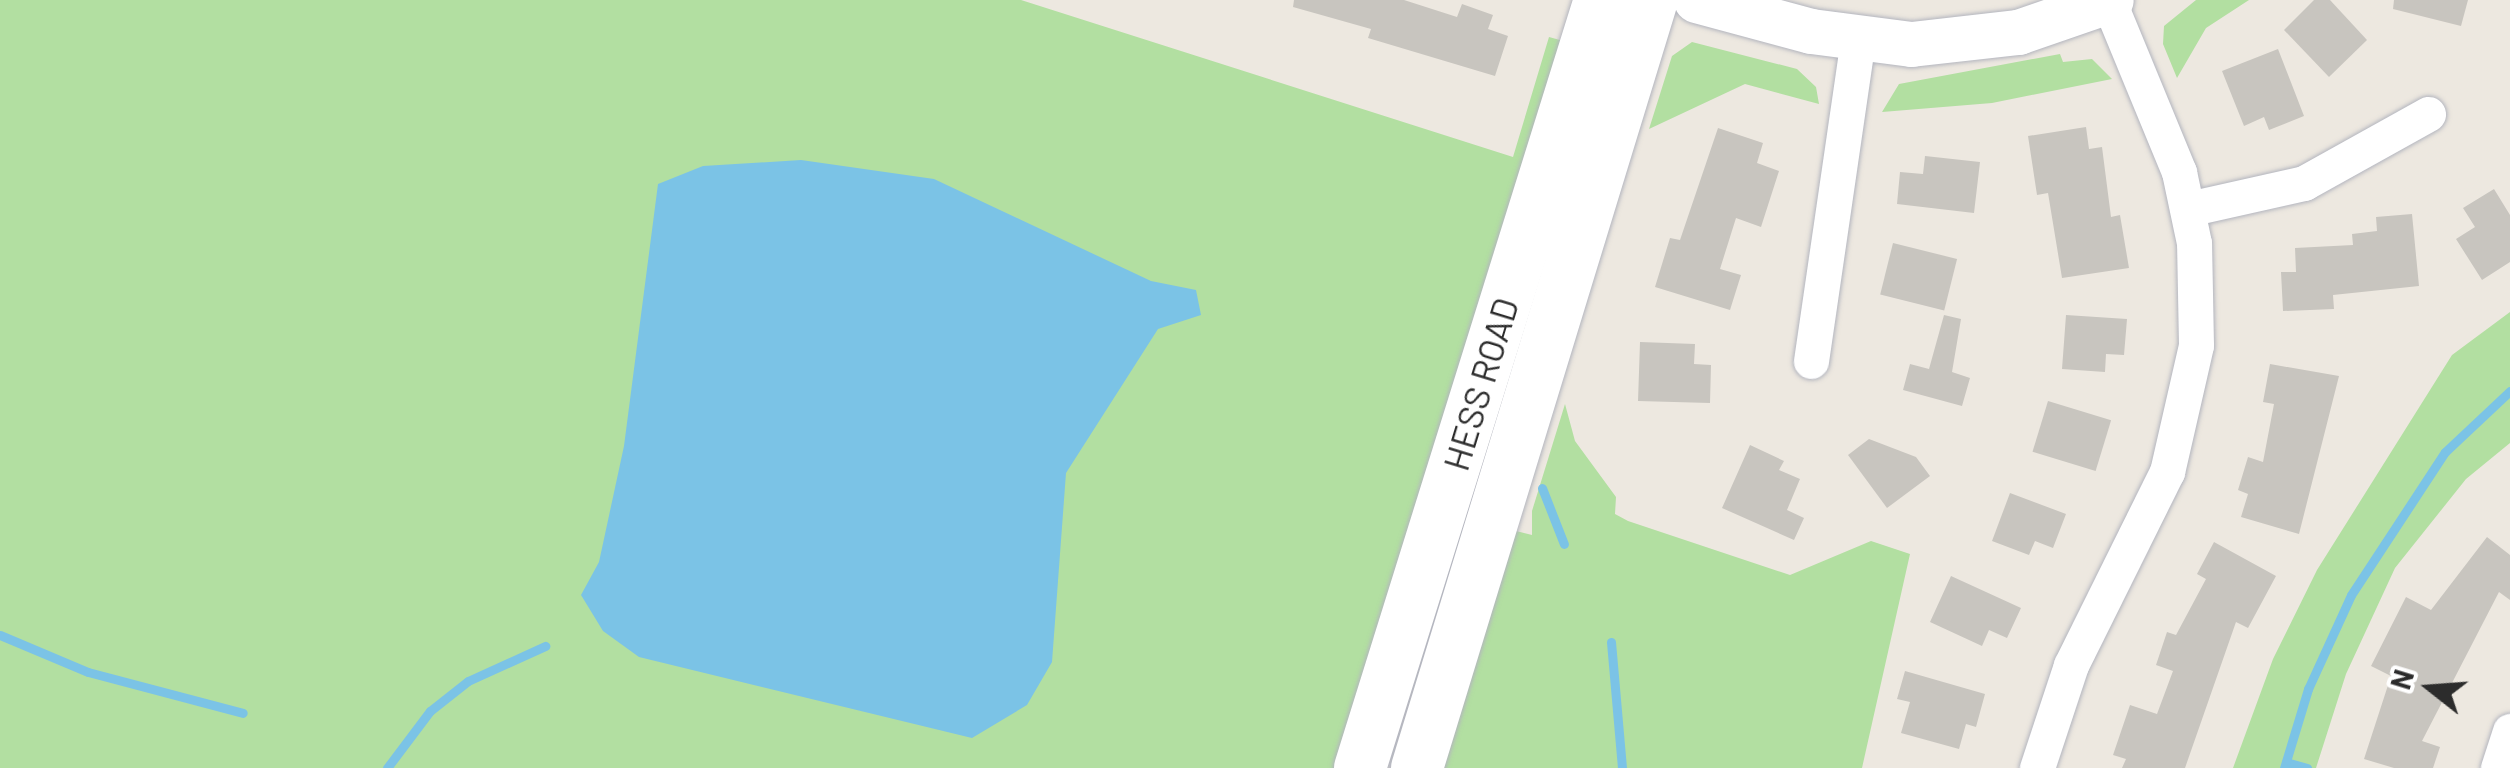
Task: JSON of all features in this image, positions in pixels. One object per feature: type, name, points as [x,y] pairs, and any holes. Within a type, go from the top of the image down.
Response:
[{"type":"main road","name":"HESS ROAD","points":[[1360,768],[1600,0]]},
{"type":"main road","name":"HESS ROAD","points":[[1418,768],[1652,0]]},
{"type":"street","points":[[1696,0],[1858,40],[1978,40],[2052,24],[2109,0],[2162,119],[2188,209],[2197,319],[2175,448],[2071,665],[2037,768]]},
{"type":"street","points":[[1811,361],[1858,40]]},
{"type":"street","points":[[2188,209],[2304,184],[2428,114]]},
{"type":"street","points":[[2498,768],[2510,732]]},
{"type":"green space","points":[[0,0],[1021,0],[1513,157],[1549,37],[1567,42],[1337,768],[0,768]]},
{"type":"green space","points":[[2196,0],[2249,0],[2206,28],[2177,78],[2163,44],[2164,26]]},
{"type":"green space","points":[[1692,42],[1797,69],[1816,87],[1819,104],[1745,84],[1649,129],[1672,56]]},
{"type":"green space","points":[[2060,54],[2063,62],[2092,59],[2112,79],[1992,103],[1882,112],[1899,84]]},
{"type":"green space","points":[[2510,312],[2510,443],[2466,479],[2395,568],[2346,674],[2316,768],[2233,768],[2273,659],[2317,570],[2452,355]]},
{"type":"green space","points":[[1565,404],[1575,441],[1616,497],[1615,514],[1628,521],[1790,575],[1871,541],[1910,554],[1862,768],[1438,768],[1508,529],[1532,535],[1532,511]]},
{"type":"water","points":[[801,160],[934,179],[1151,281],[1196,290],[1201,315],[1158,329],[1066,473],[1052,662],[1027,705],[972,738],[639,657],[603,631],[581,595],[599,562],[624,446],[658,184],[703,166]]},
{"type":"building","points":[[1294,0],[1404,0],[1457,17],[1462,4],[1493,15],[1488,29],[1508,36],[1495,76],[1368,38],[1371,29],[1293,7]]},
{"type":"building","points":[[2314,0],[2330,0],[2367,40],[2329,77],[2284,30]]},
{"type":"building","points":[[2394,0],[2468,0],[2461,26],[2393,9]]},
{"type":"building","points":[[2278,49],[2304,116],[2269,130],[2264,117],[2244,126],[2222,71]]},
{"type":"building","points":[[2086,127],[2089,149],[2102,147],[2111,217],[2120,215],[2129,268],[2062,278],[2048,193],[2037,195],[2028,136]]},
{"type":"building","points":[[1718,128],[1763,143],[1757,163],[1779,171],[1761,227],[1736,218],[1720,269],[1741,275],[1730,310],[1655,287],[1670,238],[1680,240]]},
{"type":"building","points":[[1925,156],[1980,162],[1974,213],[1897,204],[1900,172],[1923,174]]},
{"type":"building","points":[[2494,189],[2510,215],[2510,262],[2482,280],[2456,239],[2475,227],[2463,208]]},
{"type":"building","points":[[2412,214],[2419,286],[2333,295],[2334,309],[2283,311],[2281,272],[2296,272],[2295,248],[2353,245],[2352,234],[2377,231],[2376,217]]},
{"type":"building","points":[[1893,243],[1957,259],[1944,310],[1880,294]]},
{"type":"building","points":[[1944,315],[1961,319],[1952,372],[1970,378],[1962,406],[1903,390],[1910,364],[1929,369]]},
{"type":"building","points":[[2066,315],[2127,319],[2124,355],[2106,354],[2105,372],[2062,369]]},
{"type":"building","points":[[1640,342],[1695,344],[1694,364],[1711,365],[1710,403],[1638,401]]},
{"type":"building","points":[[2270,364],[2339,376],[2299,534],[2241,517],[2248,494],[2238,490],[2248,457],[2263,462],[2274,404],[2263,402]]},
{"type":"building","points":[[2048,401],[2111,420],[2096,471],[2033,452]]},
{"type":"building","points":[[1869,439],[1916,457],[1930,476],[1887,508],[1848,455]]},
{"type":"building","points":[[1750,445],[1784,461],[1779,470],[1800,479],[1787,510],[1804,518],[1794,540],[1722,508]]},
{"type":"building","points":[[2010,493],[2066,514],[2053,548],[2035,541],[2029,555],[1992,541]]},
{"type":"building","points":[[2487,537],[2510,555],[2510,600],[2499,592],[2422,741],[2440,747],[2433,768],[2394,768],[2364,759],[2391,676],[2371,666],[2406,597],[2431,610]]},
{"type":"building","points":[[2214,542],[2276,576],[2248,628],[2236,622],[2185,768],[2122,768],[2126,759],[2113,755],[2130,705],[2157,714],[2173,671],[2156,665],[2167,632],[2176,635],[2206,579],[2197,574]]},
{"type":"building","points":[[1951,576],[2021,608],[2007,638],[1989,630],[1982,646],[1930,622]]},
{"type":"building","points":[[1905,671],[1985,694],[1976,727],[1966,724],[1959,749],[1901,733],[1910,702],[1897,699]]},
{"type":"waterway","points":[[2284,768],[2308,689],[2351,595],[2445,452],[2510,391]]},
{"type":"waterway","points":[[1542,488],[1564,544]]},
{"type":"waterway","points":[[0,635],[88,672],[243,713]]},
{"type":"waterway","points":[[1611,642],[1622,768]]},
{"type":"waterway","points":[[387,768],[430,711],[468,681],[545,646]]},
{"type":"waterway","points":[[2286,762],[2307,768]]}]
